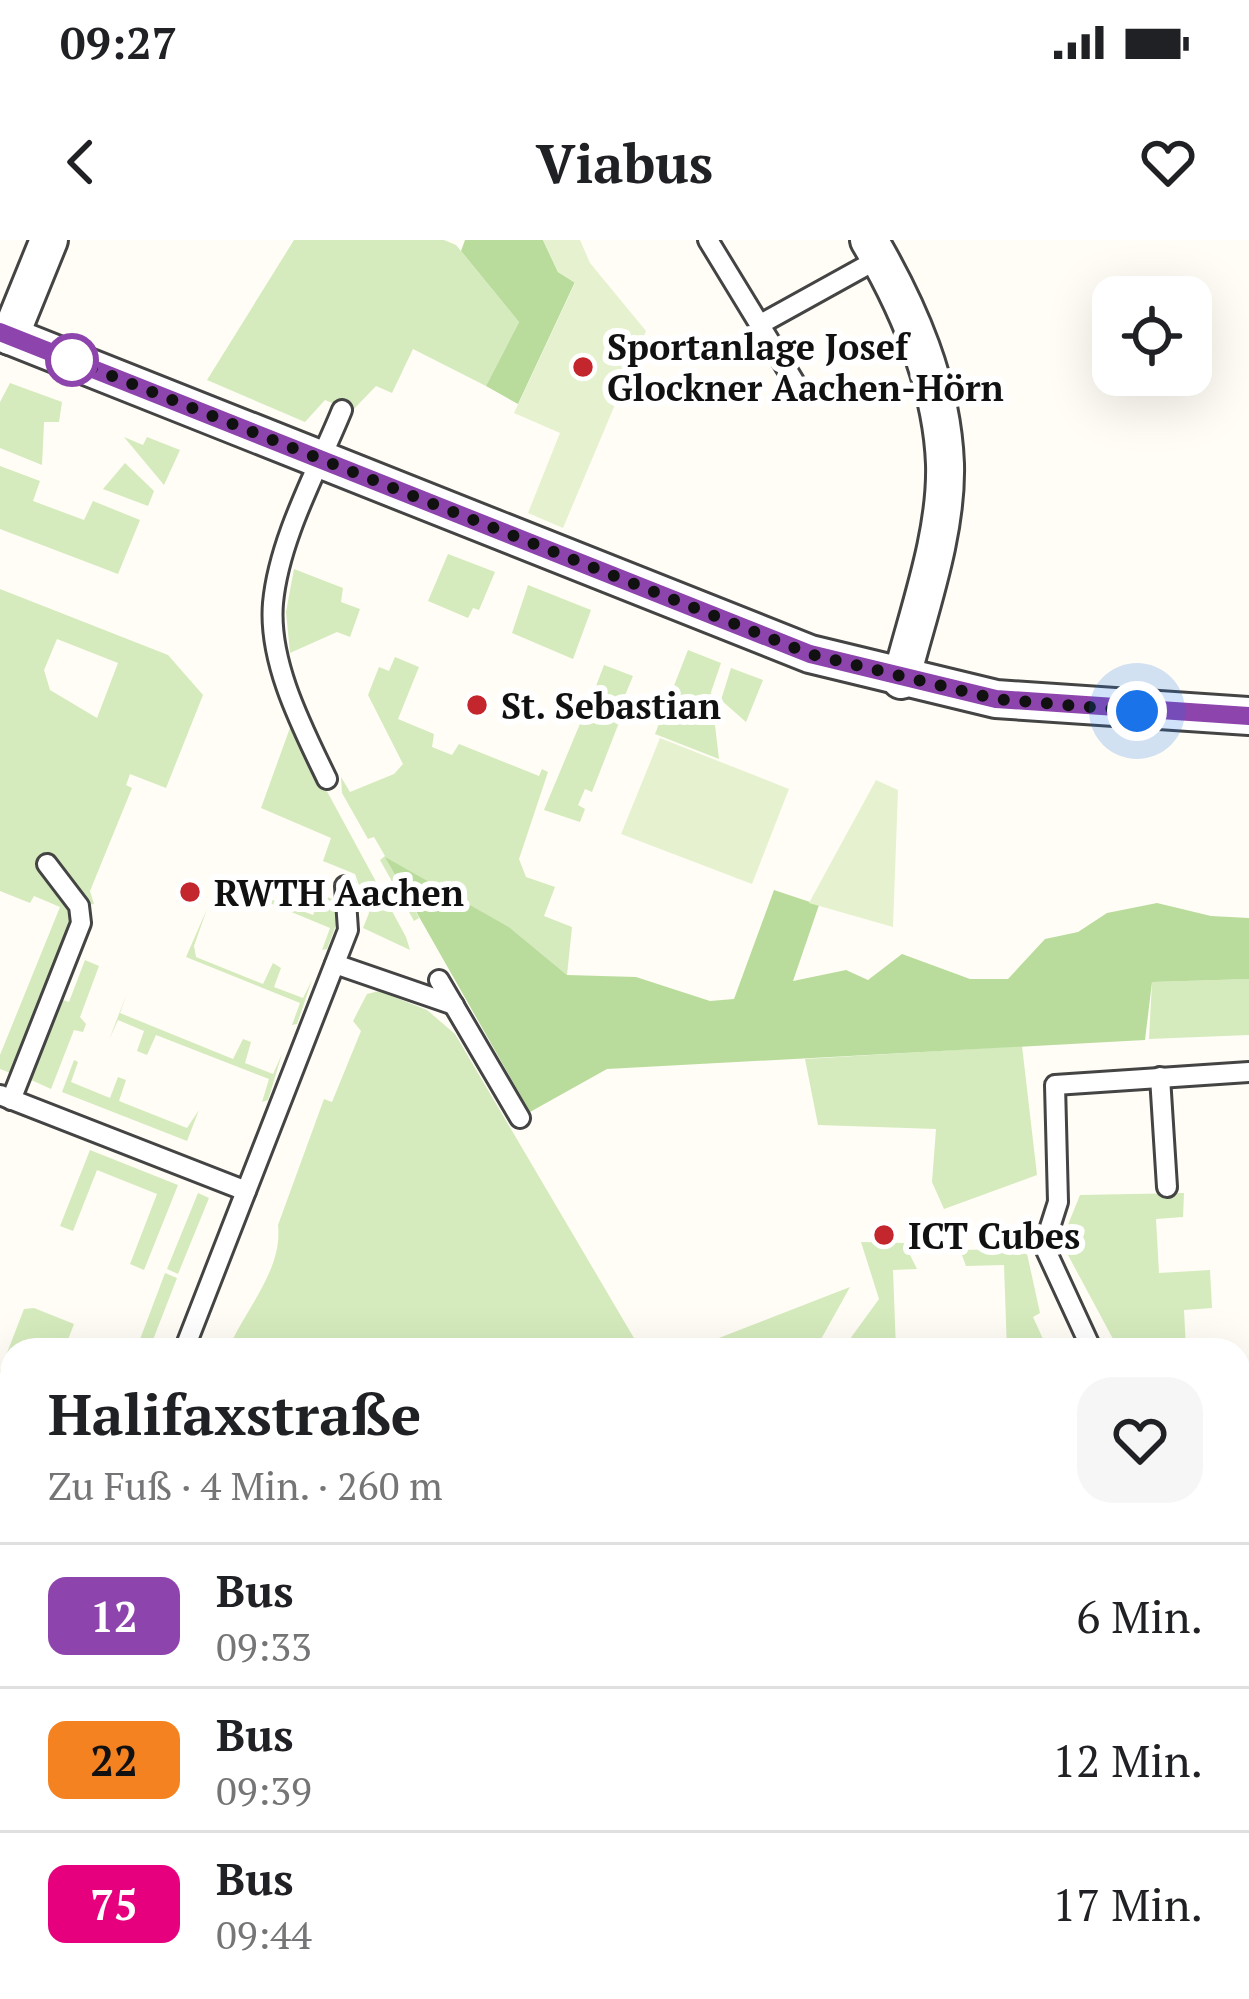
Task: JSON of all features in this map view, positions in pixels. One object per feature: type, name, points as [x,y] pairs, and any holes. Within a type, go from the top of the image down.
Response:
[{"type":"street","points":[[49,240],[5,334],[810,654],[901,680],[996,699],[1249,716]]},
{"type":"street","points":[[874,249],[932,370],[945,466],[933,554],[901,680]]},
{"type":"lane","points":[[708,240],[800,391]]},
{"type":"lane","points":[[759,326],[874,249]]},
{"type":"lane","points":[[327,779],[286,682],[273,603],[282,564],[343,410]]},
{"type":"lane","points":[[47,864],[79,906],[81,923],[6,1097],[246,1191]]},
{"type":"lane","points":[[189,1338],[348,930],[345,886]]},
{"type":"lane","points":[[335,964],[454,1005]]},
{"type":"lane","points":[[439,980],[520,1118]]},
{"type":"lane","points":[[1086,1338],[1044,1246],[1058,1202],[1055,1085],[1249,1072]]},
{"type":"lane","points":[[1160,1078],[1167,1187]]},
{"type":"green space","points":[[294,240],[444,240],[456,245],[519,322],[486,386],[413,349],[392,393],[376,386],[352,411],[325,400],[305,422],[207,380]]},
{"type":"green space","points":[[465,240],[543,240],[558,272],[575,282],[518,404],[486,386],[519,322],[461,251]]},
{"type":"green space","name":"Sportanlage Josef Glockner Aachen-Hörn","points":[[543,240],[580,240],[590,263],[646,331],[563,528],[528,513],[560,433],[514,413],[575,283],[558,272]]},
{"type":"green space","points":[[10,383],[62,402],[59,422],[44,422],[42,465],[0,448],[0,402]]},
{"type":"green space","points":[[124,437],[143,445],[147,437],[180,450],[164,485]]},
{"type":"green space","points":[[125,463],[154,491],[148,506],[103,489]]},
{"type":"green space","points":[[0,466],[40,481],[33,501],[84,520],[93,501],[140,520],[118,574],[0,529]]},
{"type":"green space","points":[[448,554],[495,572],[479,610],[473,608],[468,618],[428,601]]},
{"type":"green space","points":[[294,569],[343,588],[341,602],[360,609],[350,637],[337,632],[290,653],[286,612]]},
{"type":"green space","points":[[528,585],[591,610],[573,659],[512,633]]},
{"type":"green space","points":[[0,589],[168,655],[203,695],[166,788],[130,774],[126,785],[132,788],[90,891],[94,904],[67,908],[76,913],[13,1074],[0,1069],[0,1055],[60,907],[34,896],[30,903],[0,891]],"holes":[[[57,639],[118,663],[97,718],[50,690],[44,670]]]},
{"type":"green space","points":[[688,650],[721,663],[711,692],[719,759],[655,734]]},
{"type":"green space","points":[[395,657],[419,667],[398,719],[434,734],[432,747],[452,755],[459,744],[539,776],[542,769],[548,772],[519,859],[526,877],[555,887],[544,916],[572,927],[567,975],[509,927],[387,859],[419,918],[414,921],[380,860],[385,856],[374,837],[368,839],[342,793],[341,777],[350,792],[394,774],[403,764],[368,695],[379,667],[389,671]]},
{"type":"green space","points":[[604,665],[633,676],[621,705],[593,694]]},
{"type":"green space","points":[[731,668],[763,680],[746,722],[721,700]]},
{"type":"green space","points":[[587,707],[620,720],[592,792],[585,789],[578,805],[585,809],[580,822],[544,810]]},
{"type":"green space","points":[[291,725],[410,950],[363,928],[369,913],[355,874],[323,861],[331,838],[261,808]]},
{"type":"green space","points":[[660,738],[789,789],[752,884],[621,834]]},
{"type":"green space","points":[[876,780],[898,790],[893,927],[809,903]]},
{"type":"green space","points":[[385,857],[509,927],[567,975],[636,977],[710,1001],[734,999],[774,890],[819,905],[793,981],[846,970],[868,980],[902,954],[970,979],[1008,979],[1045,939],[1078,932],[1107,913],[1157,903],[1211,916],[1249,918],[1249,979],[1152,982],[1145,1040],[607,1069],[530,1112]]},
{"type":"green space","points":[[222,881],[313,915],[322,895],[335,900],[339,917],[327,949],[322,950],[330,928],[226,885],[216,907],[209,904]]},
{"type":"green space","points":[[207,909],[194,946],[196,957],[263,984],[273,963],[281,968],[274,987],[303,998],[312,980],[297,1024],[292,1025],[300,1003],[186,957]]},
{"type":"green space","points":[[85,960],[99,966],[80,1017],[86,1024],[83,1032],[74,1030],[51,1089],[29,1079],[60,999],[69,1002]]},
{"type":"green space","points":[[1249,979],[1249,1035],[1149,1039],[1152,982]]},
{"type":"green space","points":[[379,991],[427,1010],[455,1034],[634,1338],[234,1338],[269,1274],[278,1225],[324,1099],[332,1102],[361,1031],[353,1021],[367,994]]},
{"type":"green space","points":[[127,993],[120,1013],[233,1059],[243,1039],[251,1042],[245,1063],[273,1074],[282,1054],[268,1100],[262,1102],[269,1079],[156,1035],[147,1055],[137,1051],[144,1031],[118,1020],[109,1040]]},
{"type":"green space","points":[[1022,1046],[1037,1175],[944,1209],[932,1182],[936,1129],[818,1125],[805,1059]]},
{"type":"green space","points":[[74,1060],[78,1062],[71,1082],[110,1098],[118,1077],[126,1080],[119,1101],[187,1128],[199,1110],[187,1141],[62,1092]]},
{"type":"green space","points":[[90,1150],[178,1185],[144,1270],[130,1264],[157,1194],[97,1170],[73,1231],[60,1226]]},
{"type":"green space","points":[[198,1193],[209,1198],[178,1274],[167,1269]]},
{"type":"green space","points":[[1184,1193],[1183,1217],[1156,1219],[1159,1273],[1210,1270],[1212,1308],[1184,1310],[1185,1338],[1113,1338],[1061,1242],[1080,1195]]},
{"type":"green space","points":[[861,1242],[904,1243],[917,1269],[893,1270],[896,1338],[851,1338],[879,1299]]},
{"type":"green space","points":[[1026,1249],[1040,1313],[1033,1317],[1043,1338],[1007,1338],[1004,1265],[966,1266],[960,1250]]},
{"type":"green space","points":[[165,1273],[177,1278],[154,1338],[141,1338]]},
{"type":"green space","points":[[850,1287],[822,1338],[719,1338]]},
{"type":"green space","points":[[34,1308],[74,1324],[69,1338],[13,1338],[24,1309]]},
{"type":"bus line","name":"12","points":[[0,332],[810,654],[901,680],[996,699],[1249,716]]},
{"type":"place","name":"Sportanlage Josef Glockner Aachen-Hörn","points":[[583,367]]},
{"type":"place","name":"St. Sebastian","points":[[477,705]]},
{"type":"place","name":"RWTH Aachen","points":[[190,892]]},
{"type":"place","name":"ICT Cubes","points":[[884,1235]]},
{"type":"route","points":[[72,360],[810,654],[901,680],[996,699],[1137,711]]}]
